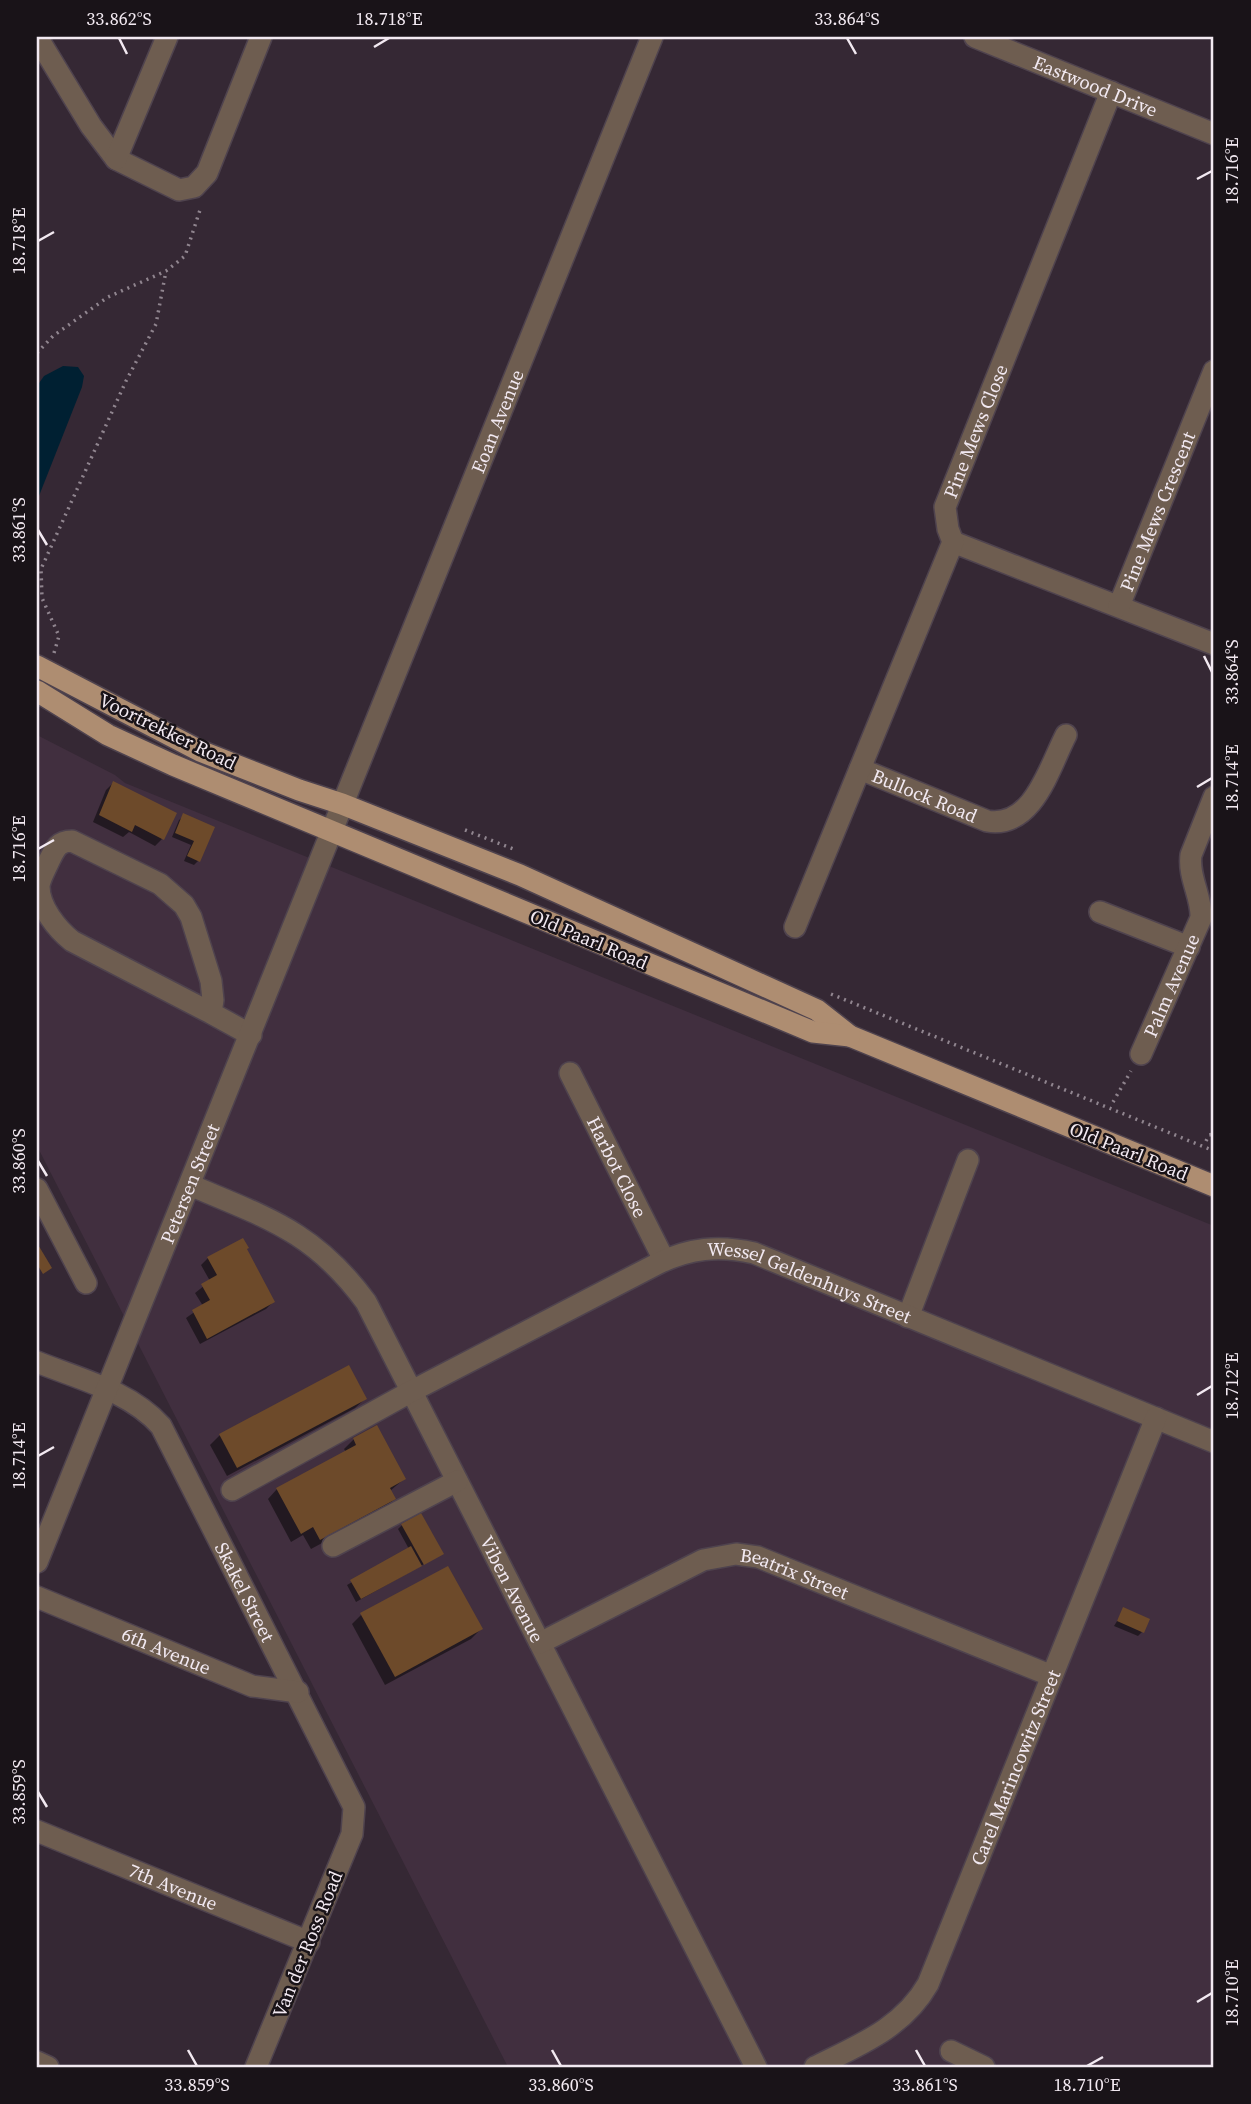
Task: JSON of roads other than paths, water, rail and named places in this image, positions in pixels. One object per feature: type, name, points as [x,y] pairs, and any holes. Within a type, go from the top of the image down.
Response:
[{"type":"main road","name":"Voortrekker Road","points":[[37,666],[200,751],[342,804]]},
{"type":"main road","name":"Voortrekker Road","points":[[37,691],[108,735],[150,755],[331,831]]},
{"type":"main road","name":"Old Paarl Road","points":[[342,804],[520,875],[817,1010],[850,1037]]},
{"type":"main road","name":"Old Paarl Road","points":[[331,831],[813,1032],[850,1037],[1214,1186]]},
{"type":"street","points":[[37,37],[91,126],[116,159],[179,190],[194,187],[207,173],[261,37]]},
{"type":"street","points":[[116,159],[167,37]]},
{"type":"street","name":"Eoan Avenue","points":[[342,804],[652,37]]},
{"type":"street","name":"Eastwood Drive","points":[[975,37],[1214,134]]},
{"type":"street","name":"Pine Mews Close","points":[[953,542],[945,507],[1111,92]]},
{"type":"street","name":"Pine Mews Crescent","points":[[953,542],[1119,606],[1214,371]]},
{"type":"street","points":[[795,927],[953,542]]},
{"type":"street","points":[[1119,606],[1214,644]]},
{"type":"street","name":"Bullock Road","points":[[860,769],[987,821],[1005,822],[1022,813],[1034,800],[1066,735]]},
{"type":"street","name":"Palm Avenue","points":[[1140,1054],[1202,915],[1191,871],[1191,855],[1214,797]]},
{"type":"street","name":"Petersen Street","points":[[37,1562],[342,804]]},
{"type":"street","points":[[211,1013],[211,981],[191,917],[184,905],[160,884],[72,841],[60,843],[55,848],[39,883],[53,923],[61,933],[251,1035]]},
{"type":"street","points":[[1100,912],[1189,947]]},
{"type":"street","name":"Harbot Close","points":[[570,1073],[664,1260]]},
{"type":"street","points":[[908,1317],[968,1160]]},
{"type":"street","name":"Viben Avenue","points":[[190,1185],[271,1218],[295,1232],[335,1264],[366,1303],[756,2067]]},
{"type":"street","points":[[37,1189],[86,1283]]},
{"type":"street","name":"Wessel Geldenhuys Street","points":[[232,1490],[411,1391],[664,1260],[685,1252],[709,1248],[754,1253],[1214,1442]]},
{"type":"street","name":"Skakel Street","points":[[37,1363],[132,1402],[148,1412],[161,1426],[349,1794],[355,1819]]},
{"type":"street","name":"Carel Marincowitz Street","points":[[815,2067],[883,2032],[904,2016],[921,1995],[1156,1418]]},
{"type":"street","points":[[333,1546],[457,1481]]},
{"type":"street","name":"Beatrix Street","points":[[540,1643],[703,1560],[736,1554],[758,1557],[1052,1676]]},
{"type":"street","name":"6th Avenue","points":[[37,1597],[252,1686],[298,1692]]},
{"type":"street","name":"Van der Ross Road","points":[[257,2067],[352,1834],[355,1819]]},
{"type":"street","name":"7th Avenue","points":[[37,1831],[309,1942]]},
{"type":"street","points":[[951,2051],[984,2067]]},
{"type":"street","points":[[37,2063],[48,2067]]},
{"type":"water","points":[[63,366],[78,367],[84,376],[82,387],[37,501],[37,386],[44,376]]}]
